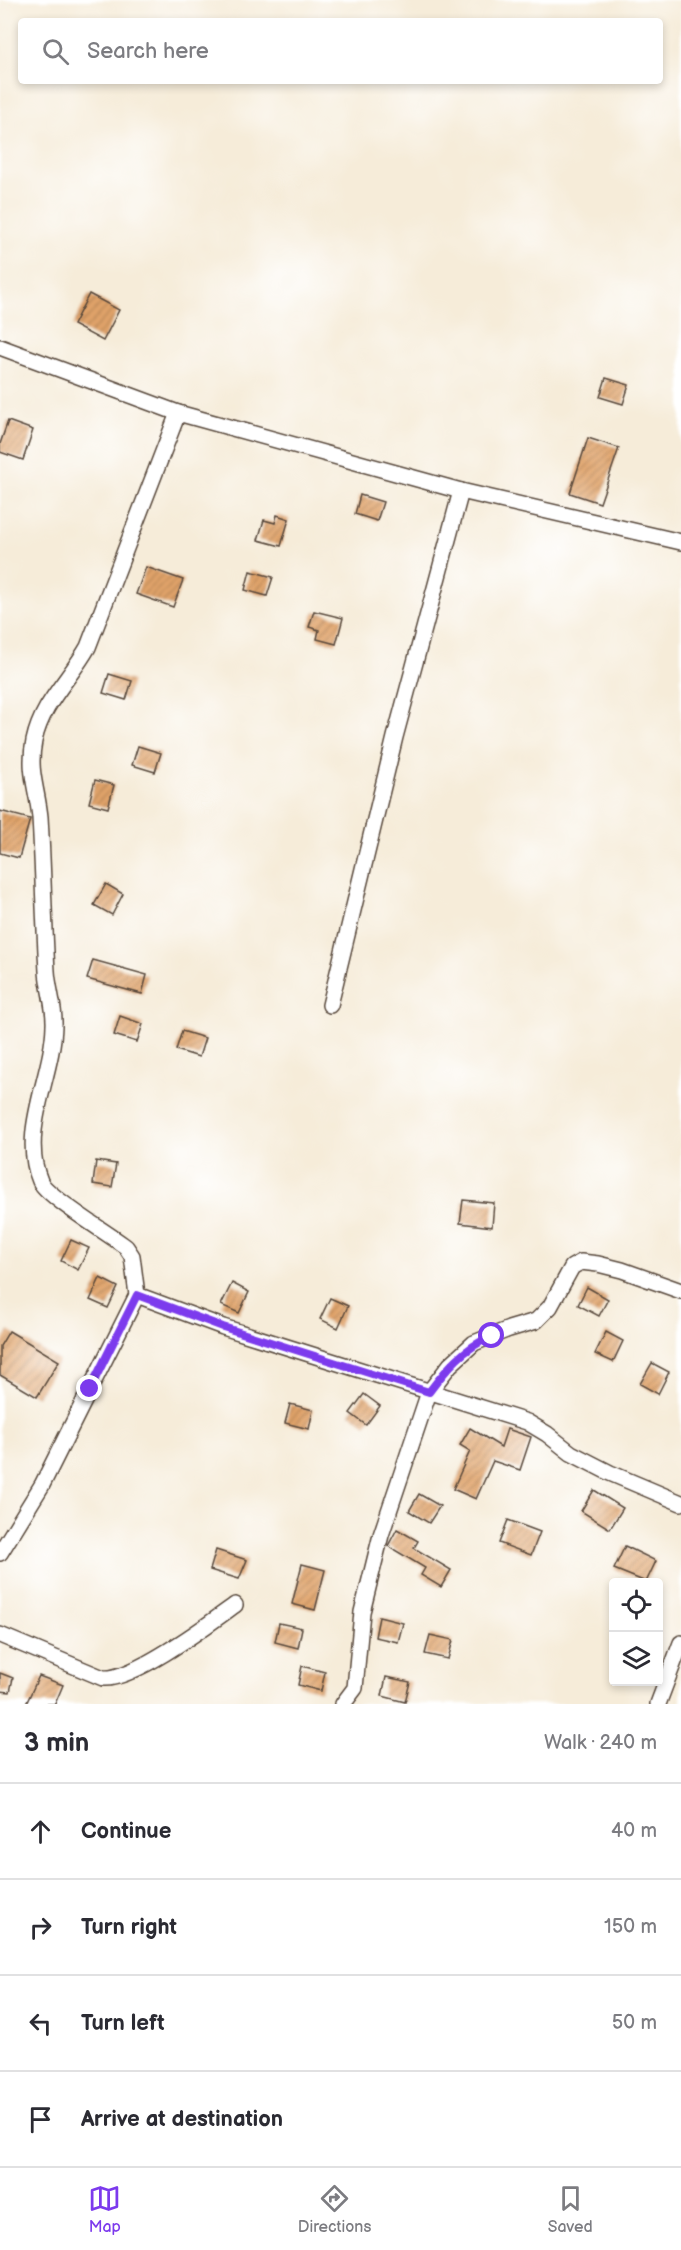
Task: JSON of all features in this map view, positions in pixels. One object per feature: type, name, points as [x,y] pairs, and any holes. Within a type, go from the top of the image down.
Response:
[{"type":"street","points":[[0,347],[177,413],[461,490],[681,542]]},
{"type":"street","points":[[0,1553],[42,1485],[137,1295],[132,1256],[126,1247],[52,1196],[41,1183],[34,1161],[34,1127],[47,1073],[54,1023],[48,981],[39,814],[31,772],[34,740],[45,708],[79,663],[88,647],[177,413]]},
{"type":"street","points":[[330,1005],[395,737],[461,490]]},
{"type":"street","points":[[343,1704],[355,1688],[362,1612],[381,1535],[429,1392],[450,1365],[474,1343],[536,1321],[550,1307],[572,1267],[581,1262],[622,1270],[681,1291]]},
{"type":"street","points":[[137,1295],[223,1327],[527,1422],[547,1434],[571,1454],[681,1503]]},
{"type":"street","points":[[0,1635],[104,1678],[112,1679],[179,1645],[235,1605]]},
{"type":"street","points":[[658,1704],[681,1643]]},
{"type":"building","points":[[89,294],[119,310],[103,341],[73,325]]},
{"type":"building","points":[[606,378],[629,385],[623,404],[600,397]]},
{"type":"building","points":[[8,421],[33,430],[23,460],[0,452],[0,444]]},
{"type":"building","points":[[588,438],[619,448],[600,503],[570,493]]},
{"type":"building","points":[[360,495],[383,502],[377,521],[355,514]]},
{"type":"building","points":[[277,515],[289,519],[281,546],[258,540],[264,520],[275,523]]},
{"type":"building","points":[[146,567],[183,580],[173,607],[136,594]]},
{"type":"building","points":[[250,571],[273,577],[267,596],[245,590]]},
{"type":"building","points":[[314,611],[343,618],[336,644],[317,639],[319,630],[309,627]]},
{"type":"building","points":[[109,674],[132,681],[126,700],[103,693]]},
{"type":"building","points":[[138,746],[161,753],[155,772],[132,765]]},
{"type":"building","points":[[95,780],[114,785],[108,808],[89,803]]},
{"type":"building","points":[[0,811],[30,819],[19,858],[0,853]]},
{"type":"building","points":[[106,884],[123,894],[112,915],[94,905]]},
{"type":"building","points":[[93,960],[147,975],[142,994],[87,979]]},
{"type":"building","points":[[120,1016],[143,1024],[137,1042],[114,1035]]},
{"type":"building","points":[[182,1031],[205,1038],[199,1057],[176,1050]]},
{"type":"building","points":[[96,1161],[116,1164],[112,1187],[93,1184]]},
{"type":"building","points":[[463,1200],[494,1203],[492,1227],[460,1223]]},
{"type":"building","points":[[71,1240],[89,1248],[78,1270],[61,1261]]},
{"type":"building","points":[[100,1278],[118,1287],[108,1308],[90,1300]]},
{"type":"building","points":[[232,1283],[249,1292],[239,1313],[221,1305]]},
{"type":"building","points":[[587,1287],[608,1299],[599,1316],[578,1305]]},
{"type":"building","points":[[330,1298],[348,1306],[338,1328],[320,1319]]},
{"type":"building","points":[[9,1331],[59,1361],[37,1397],[0,1375],[0,1346]]},
{"type":"building","points":[[606,1332],[623,1341],[613,1362],[595,1354]]},
{"type":"building","points":[[652,1363],[669,1372],[658,1394],[640,1384]]},
{"type":"building","points":[[364,1394],[380,1406],[366,1425],[350,1413]]},
{"type":"building","points":[[290,1404],[313,1410],[309,1429],[285,1423]]},
{"type":"building","points":[[470,1428],[501,1447],[507,1429],[531,1437],[520,1470],[493,1461],[476,1499],[453,1489],[470,1451],[460,1445]]},
{"type":"building","points":[[594,1490],[623,1508],[610,1529],[581,1511]]},
{"type":"building","points":[[419,1494],[440,1506],[429,1523],[409,1511]]},
{"type":"building","points":[[508,1520],[540,1532],[531,1555],[499,1543]]},
{"type":"building","points":[[397,1529],[418,1541],[414,1548],[451,1570],[441,1587],[421,1575],[425,1568],[388,1546]]},
{"type":"building","points":[[625,1546],[656,1561],[648,1578],[636,1578],[614,1569]]},
{"type":"building","points":[[216,1550],[247,1560],[239,1579],[210,1570]]},
{"type":"building","points":[[302,1564],[325,1570],[315,1610],[292,1604]]},
{"type":"building","points":[[379,1617],[403,1623],[398,1642],[375,1637]]},
{"type":"building","points":[[279,1623],[302,1628],[298,1648],[275,1642]]},
{"type":"building","points":[[430,1635],[453,1640],[448,1659],[425,1654]]},
{"type":"building","points":[[302,1666],[325,1672],[321,1691],[298,1685]]},
{"type":"building","points":[[0,1673],[13,1678],[10,1692],[0,1691]]},
{"type":"building","points":[[39,1676],[63,1685],[55,1704],[26,1704]]},
{"type":"building","points":[[386,1677],[410,1682],[405,1702],[382,1696]]},
{"type":"route","points":[[90,1389],[137,1295],[223,1327],[334,1360],[429,1392],[450,1365],[474,1343],[492,1336]]}]
